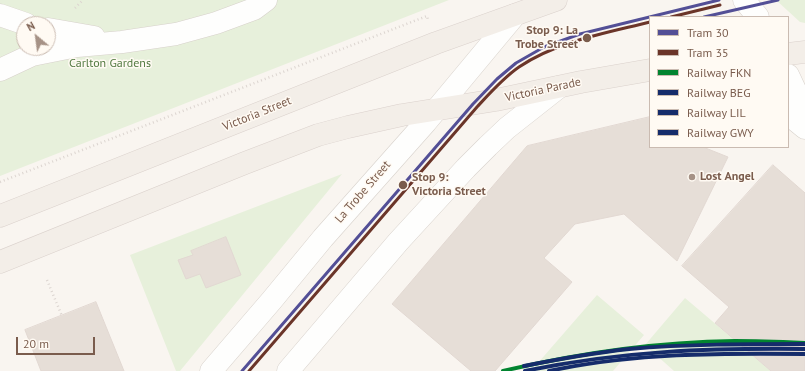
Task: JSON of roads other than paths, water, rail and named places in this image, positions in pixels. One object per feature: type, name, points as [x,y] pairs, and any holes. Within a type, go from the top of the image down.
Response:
[{"type":"main road","points":[[515,15],[556,0]]},
{"type":"main road","name":"Victoria Street","points":[[0,216],[436,43],[515,15]]},
{"type":"main road","points":[[789,54],[805,52]]},
{"type":"main road","name":"Victoria Parade","points":[[436,110],[649,70]]},
{"type":"main road","points":[[0,262],[277,150],[318,135],[374,121],[436,110]]},
{"type":"street","points":[[0,70],[32,55],[77,46],[122,42],[176,34],[216,23],[254,9],[266,0]]},
{"type":"street","points":[[744,0],[757,16]]},
{"type":"street","points":[[0,14],[16,20]]},
{"type":"street","name":"La Trobe Street","points":[[211,371],[328,232],[436,110],[515,15]]},
{"type":"street","points":[[56,30],[122,42]]},
{"type":"street","points":[[789,77],[805,111]]},
{"type":"street","points":[[288,371],[403,237],[466,168],[498,136],[559,87]]},
{"type":"street","points":[[789,115],[805,128]]},
{"type":"tram line","name":"30","points":[[654,16],[719,0]]},
{"type":"tram line","name":"30","points":[[708,16],[778,0]]},
{"type":"tram line","name":"35","points":[[675,16],[720,5]]},
{"type":"tram line","name":"30","points":[[242,371],[473,104],[497,79],[516,63],[544,47],[580,34],[649,17]]},
{"type":"tram line","name":"35","points":[[249,371],[477,107],[508,76],[534,58],[566,44],[599,34],[649,22]]},
{"type":"rail line","name":"FKN","points":[[503,371],[560,359],[647,346],[735,341],[805,343]]},
{"type":"rail line","name":"GWY","points":[[524,366],[602,352],[651,347],[739,344],[805,344]]},
{"type":"rail line","name":"BEG","points":[[525,371],[595,359],[664,352],[734,349],[805,349]]},
{"type":"rail line","name":"LIL","points":[[549,371],[581,365],[645,357],[709,354],[805,354]]},
{"type":"place","name":"Stop 9: La Trobe Street","points":[[587,38]]},
{"type":"place","name":"Lost Angel","points":[[692,177]]},
{"type":"place","name":"Stop 9: Victoria Street","points":[[403,185]]},
{"type":"park label","name":"Carlton Gardens","points":[[110,64]]}]
